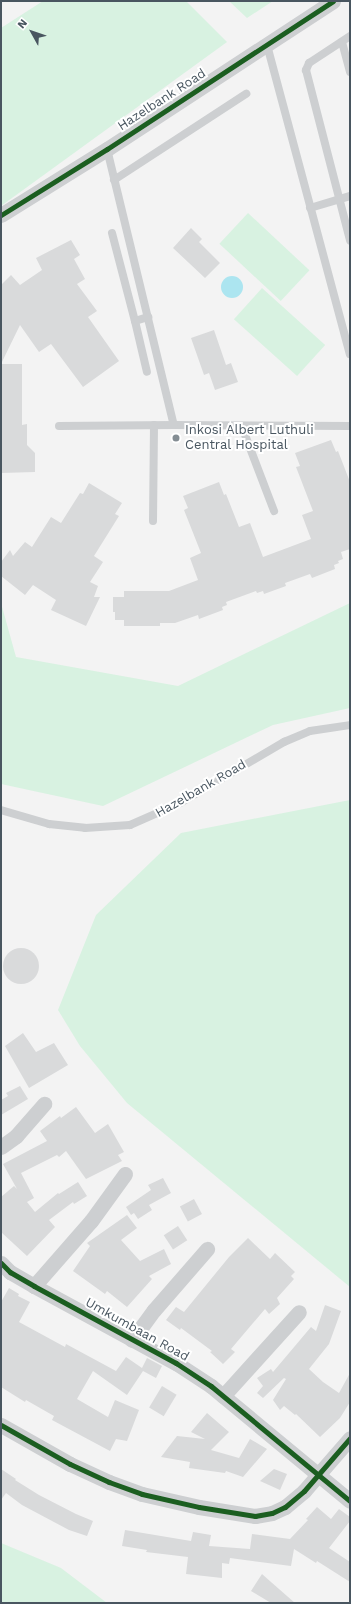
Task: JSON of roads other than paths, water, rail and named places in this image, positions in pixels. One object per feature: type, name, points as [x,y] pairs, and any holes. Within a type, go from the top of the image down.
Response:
[{"type":"street","name":"Hazelbank Road","points":[[1,215],[107,149],[333,1]]},
{"type":"street","points":[[1,1148],[16,1136],[44,1104]]},
{"type":"street","points":[[34,1286],[91,1221],[125,1174]]},
{"type":"street","points":[[132,1340],[154,1310],[207,1249]]},
{"type":"street","name":"Umkumbaan Road","points":[[1,1263],[10,1272],[176,1363],[211,1386],[350,1501]]},
{"type":"street","points":[[223,1396],[299,1312]]},
{"type":"street","points":[[1,1425],[70,1464],[109,1482],[142,1494],[199,1507],[255,1516],[272,1513],[285,1507],[304,1491],[350,1438]]},
{"type":"lane","points":[[350,36],[310,63],[306,70],[350,240]]},
{"type":"lane","points":[[342,42],[350,72]]},
{"type":"lane","points":[[267,45],[350,354]]},
{"type":"lane","points":[[114,180],[246,94]]},
{"type":"lane","points":[[107,149],[174,425]]},
{"type":"lane","points":[[310,208],[350,196]]},
{"type":"lane","points":[[112,233],[148,372]]},
{"type":"lane","points":[[135,321],[148,317]]},
{"type":"lane","points":[[153,521],[154,425]]},
{"type":"lane","points":[[59,426],[350,426]]},
{"type":"lane","points":[[242,427],[274,511]]},
{"type":"lane","name":"Hazelbank Road","points":[[1,810],[49,824],[85,828],[130,825],[180,803],[284,742],[310,731],[350,725]]},
{"type":"water","points":[[232,276],[240,279],[243,287],[240,295],[232,298],[224,295],[221,287],[224,279]]},
{"type":"place","name":"Inkosi Albert Luthuli Central Hospital","points":[[176,438]]}]
